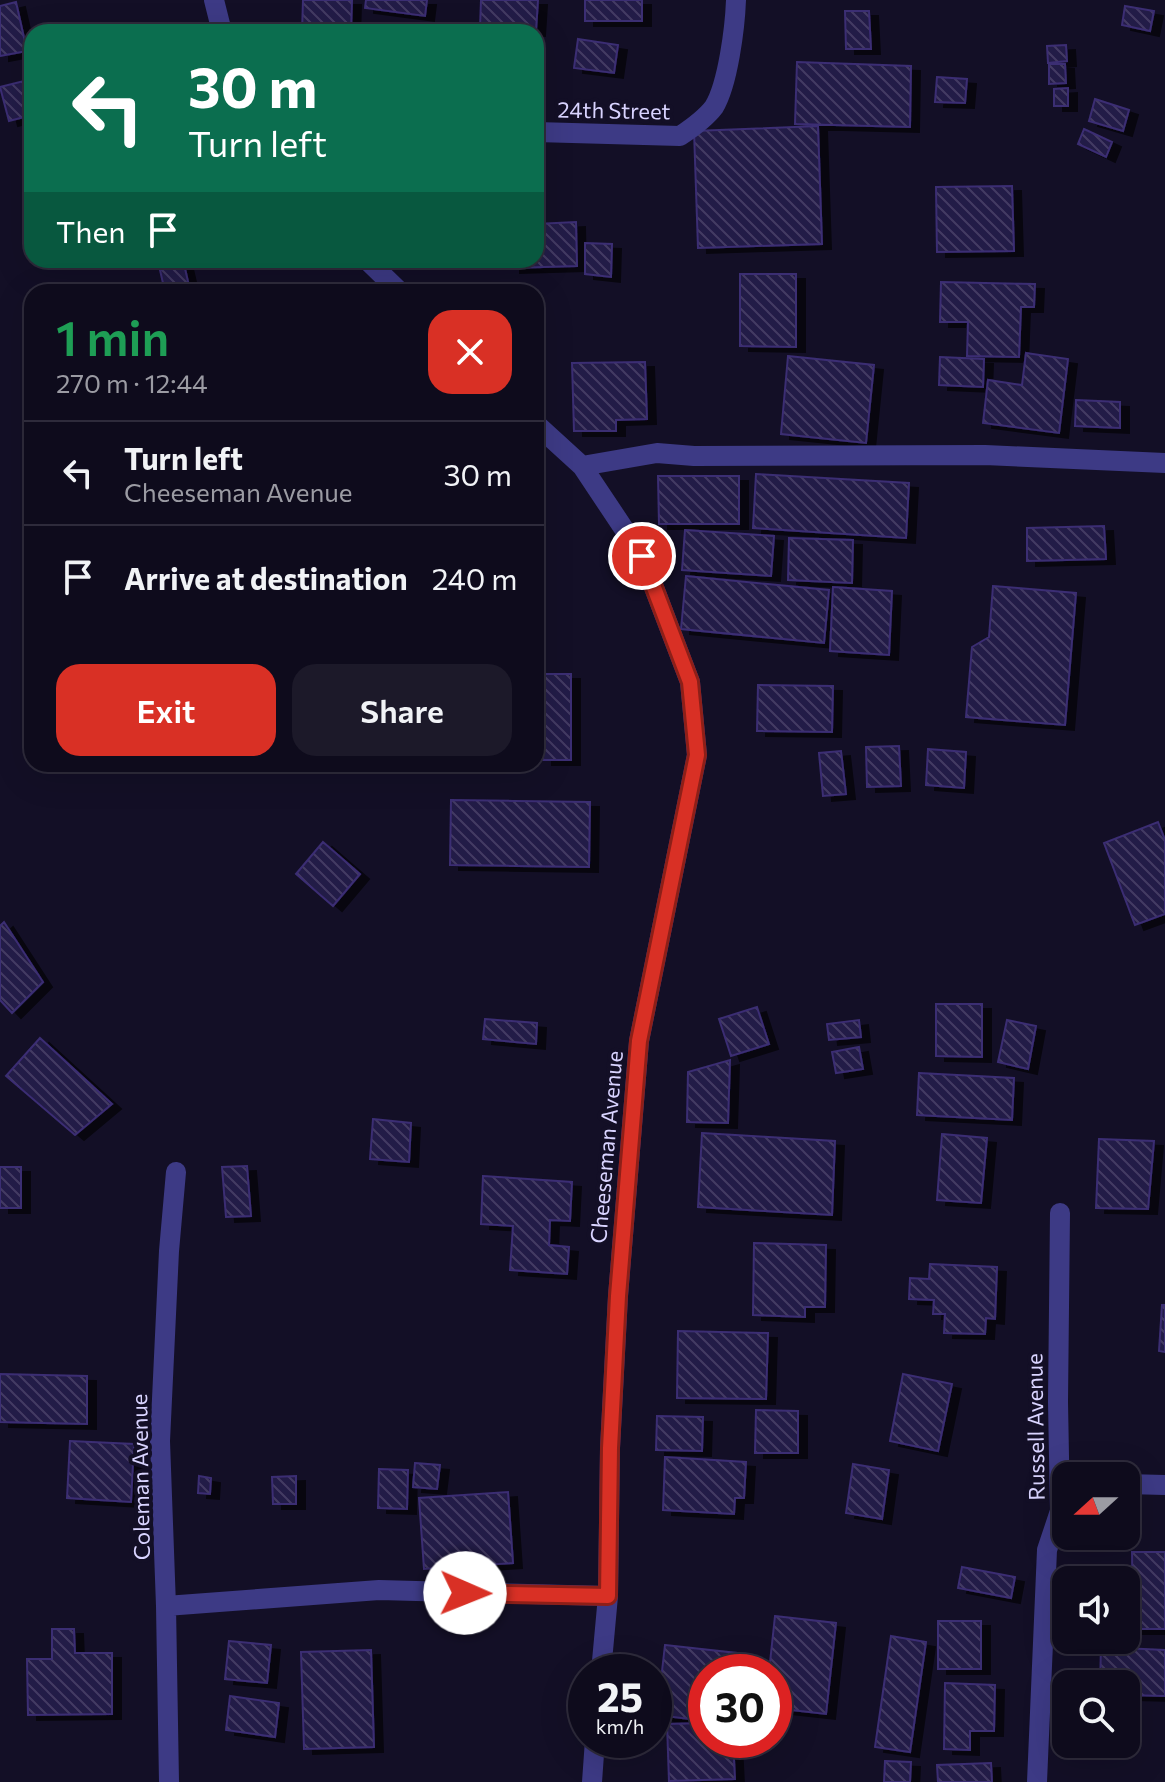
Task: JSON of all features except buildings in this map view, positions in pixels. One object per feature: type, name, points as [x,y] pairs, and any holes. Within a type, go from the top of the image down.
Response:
[{"type":"street","points":[[214,0],[220,24]]},
{"type":"street","name":"24th Street","points":[[544,132],[680,136],[699,123],[715,105],[735,35],[736,0]]},
{"type":"street","points":[[375,268],[392,284]]},
{"type":"street","name":"Cheeseman Avenue","points":[[544,431],[582,466],[642,556],[690,682],[697,755],[639,1041],[618,1296],[610,1448],[608,1596],[603,1654]]},
{"type":"street","points":[[582,466],[657,453],[694,456],[985,455],[1165,463]]},
{"type":"street","name":"Coleman Avenue","points":[[169,1782],[160,1441],[176,1172]]},
{"type":"street","name":"Russell Avenue","points":[[1060,1213],[1058,1402],[1061,1462]]},
{"type":"street","points":[[1140,1484],[1165,1485]]},
{"type":"street","name":"Russell Avenue","points":[[1037,1782],[1047,1550],[1052,1537]]},
{"type":"street","points":[[166,1606],[379,1590],[608,1596]]},
{"type":"street","points":[[592,1782],[594,1758]]},
{"type":"route","points":[[465,1593],[608,1596],[610,1448],[618,1296],[639,1041],[697,755],[690,682],[642,556]]}]
